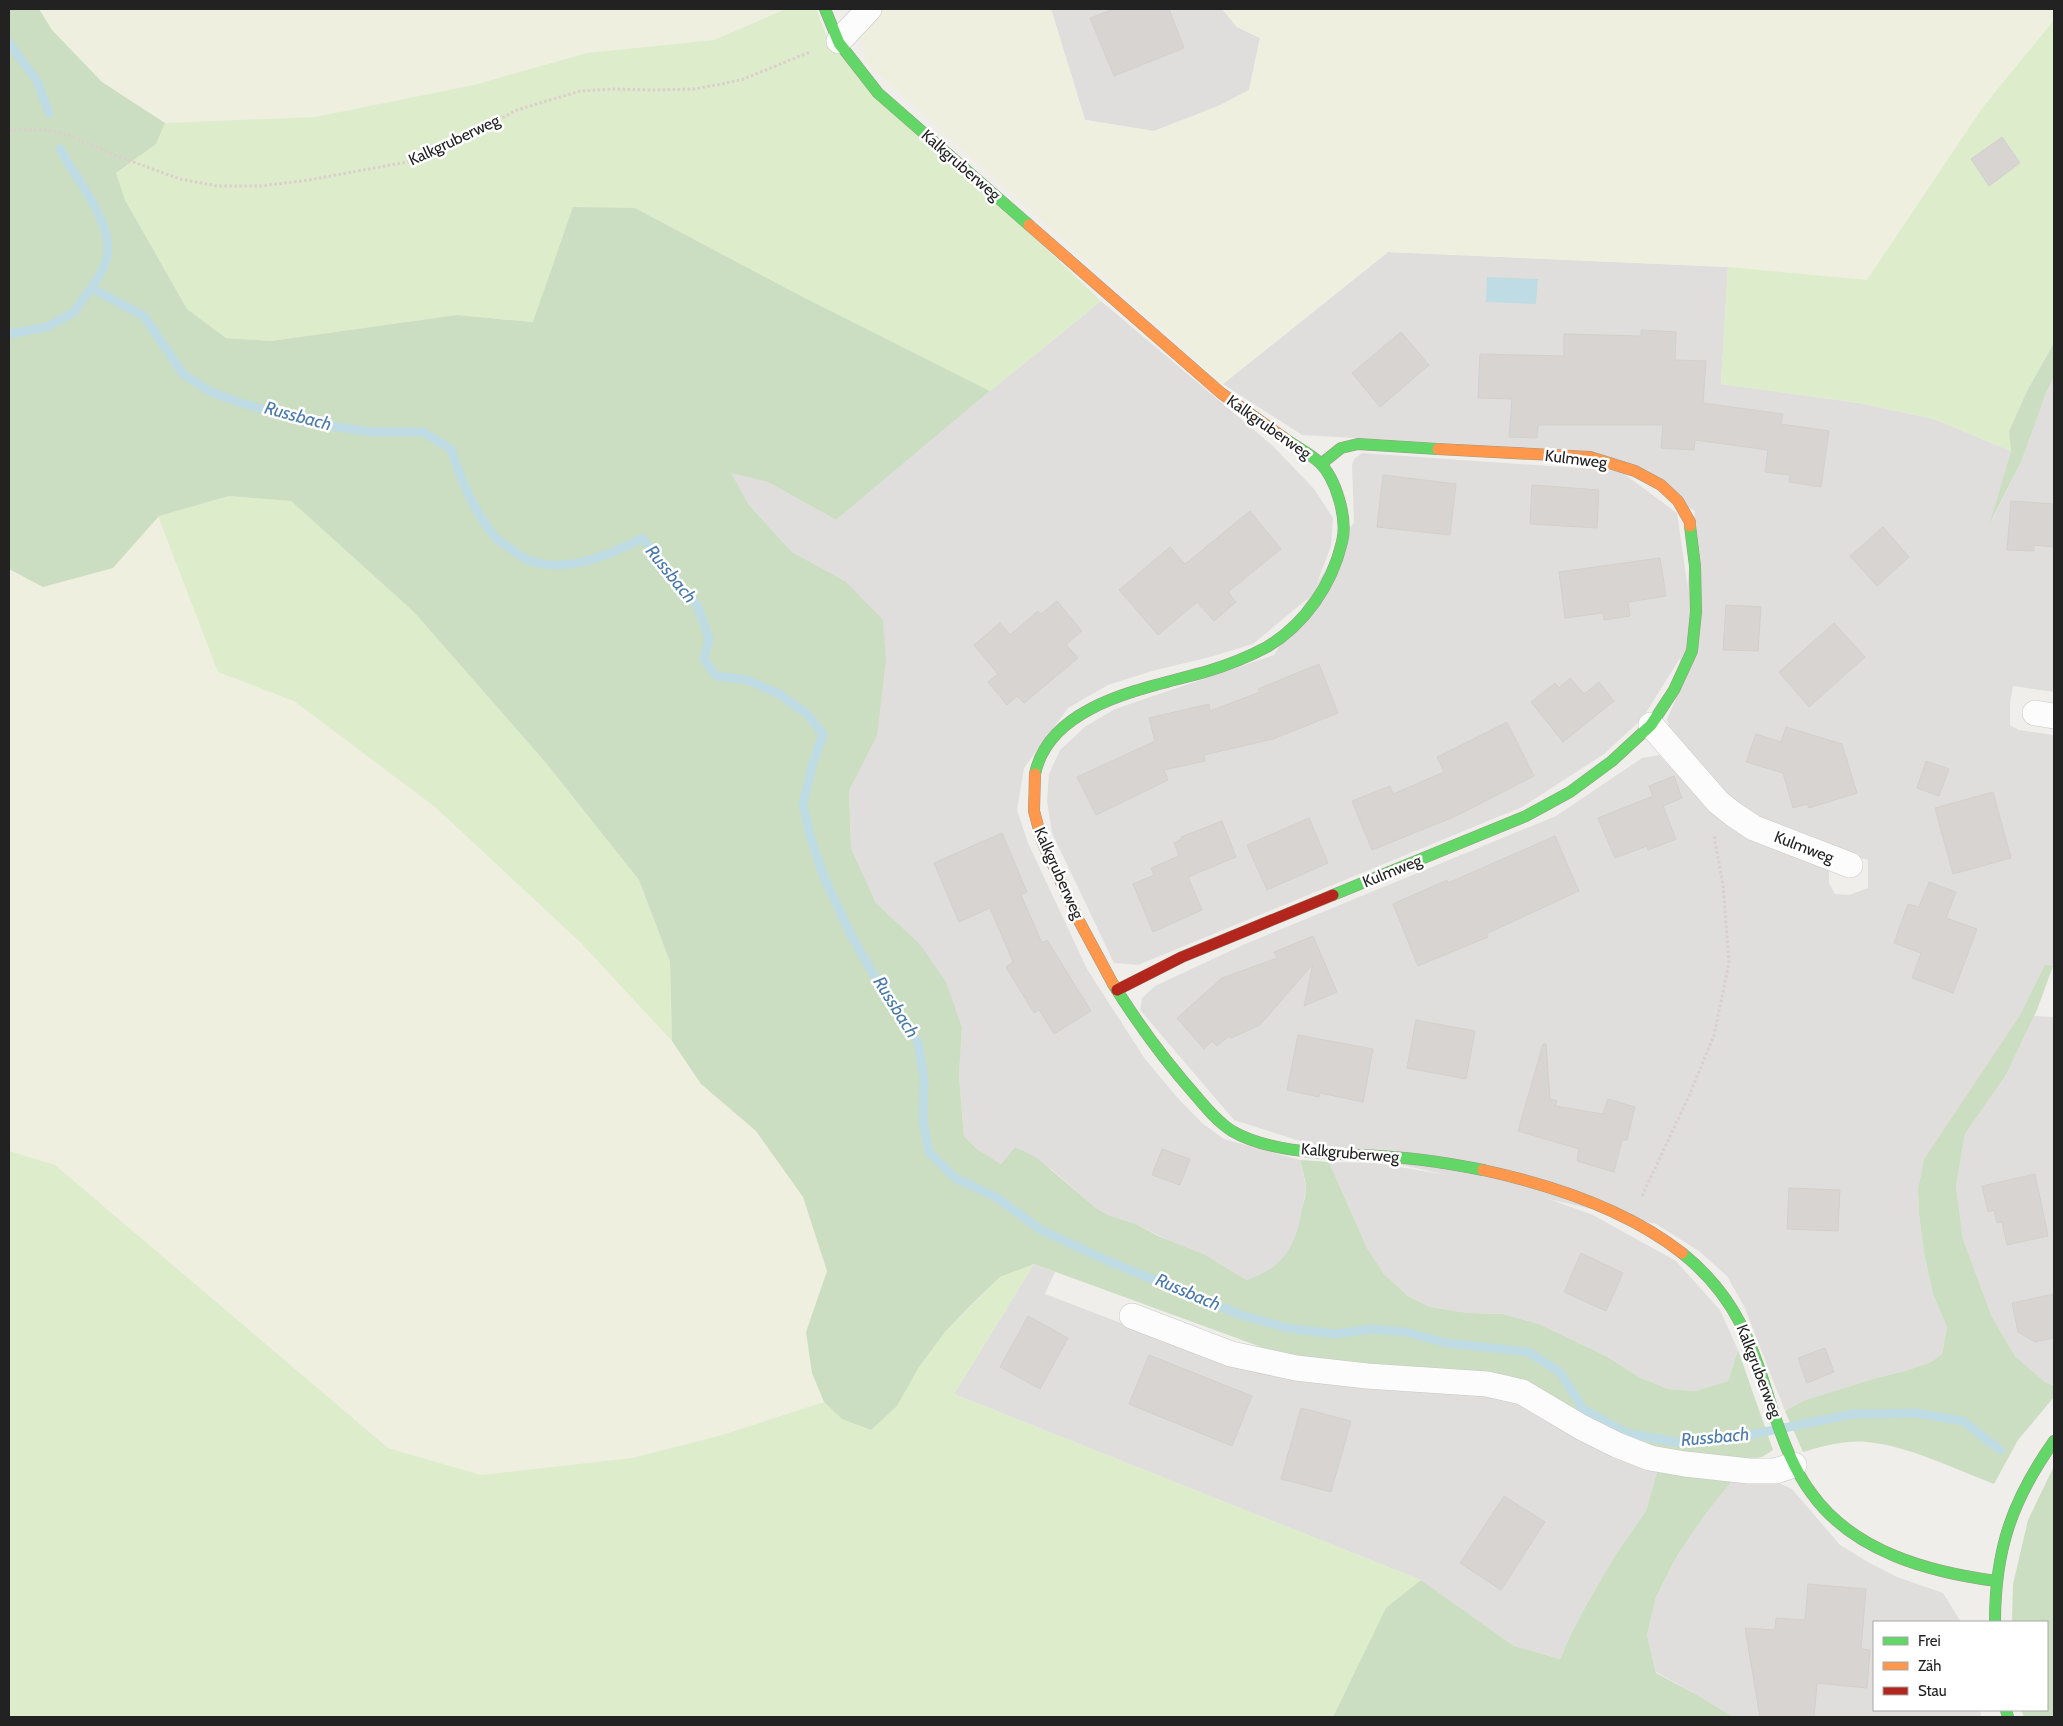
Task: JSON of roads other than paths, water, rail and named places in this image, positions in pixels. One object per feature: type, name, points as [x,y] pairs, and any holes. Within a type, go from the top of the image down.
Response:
[{"type":"street","name":"Kalkgruberweg","points":[[825,9],[827,18],[854,65],[886,99],[1225,396],[1321,464],[1335,489],[1344,521],[1341,546],[1331,574],[1317,602],[1297,625],[1274,643],[1241,660],[1195,675],[1128,692],[1103,701],[1079,714],[1060,730],[1046,747],[1037,768],[1033,788],[1034,813],[1041,840],[1063,889],[1117,990],[1136,1022],[1162,1057],[1220,1121],[1239,1134],[1265,1143],[1310,1150],[1413,1158],[1473,1167],[1530,1181],[1601,1207],[1680,1251],[1712,1277],[1734,1307],[1749,1339],[1791,1457],[1811,1495],[1834,1519],[1892,1558],[1929,1570],[1996,1581]]},
{"type":"street","points":[[839,41],[869,9]]},
{"type":"street","name":"Kulmweg","points":[[1117,990],[1182,957],[1526,816],[1570,792],[1605,766],[1651,725],[1674,690],[1692,650],[1696,612],[1695,566],[1690,522],[1678,501],[1661,485],[1635,471],[1590,458],[1358,444],[1340,448],[1321,464]]},
{"type":"street","name":"Kulmweg","points":[[1651,725],[1718,802],[1754,828],[1850,865]]},
{"type":"street","points":[[1132,1316],[1231,1354],[1296,1368],[1367,1376],[1487,1384],[1522,1392],[1581,1427],[1617,1445],[1650,1458],[1749,1471],[1776,1471],[1791,1457]]},
{"type":"street","points":[[1995,1621],[1996,1581],[2005,1536],[2020,1495],[2038,1462],[2054,1441]]},
{"type":"water","points":[[1487,277],[1538,279],[1536,304],[1486,302]]},
{"type":"waterway","name":"Russbach","points":[[9,43],[37,81],[49,113]]},
{"type":"waterway","name":"Russbach","points":[[60,149],[100,216],[108,244],[104,265],[91,288],[144,316],[183,374],[209,391],[241,403],[311,423],[371,432],[423,432],[451,449],[459,473],[481,518],[498,540],[528,560],[542,564],[572,564],[601,557],[642,538],[698,607],[709,639],[704,659],[716,676],[748,680],[779,694],[807,714],[823,734],[812,766],[803,804],[810,836],[824,877],[851,935],[879,984],[918,1042],[924,1079],[923,1120],[929,1152],[955,1178],[996,1197],[1041,1230],[1108,1261],[1241,1315],[1287,1328],[1334,1334],[1371,1329],[1406,1332],[1446,1343],[1528,1352],[1560,1372],[1583,1409],[1626,1433],[1676,1442],[1729,1439],[1853,1414],[1915,1413],[1963,1421],[2000,1450]]},
{"type":"waterway","name":"Russbach","points":[[9,334],[47,327],[74,312],[91,288]]}]
